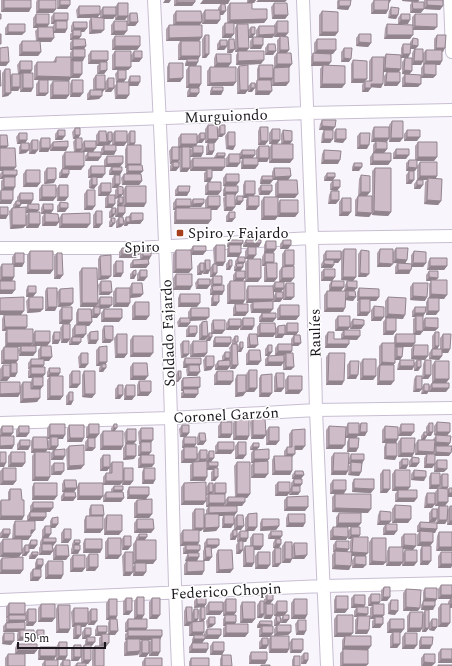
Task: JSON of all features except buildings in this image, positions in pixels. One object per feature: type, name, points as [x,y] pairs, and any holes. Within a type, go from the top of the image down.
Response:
[{"type":"street","name":"Soldado Fajardo","points":[[154,0],[165,246],[171,418],[174,593],[178,666]]},
{"type":"street","name":"Raulíes","points":[[303,0],[312,238],[316,410],[327,666]]},
{"type":"street","points":[[450,0],[452,52]]},
{"type":"street","name":"Murguiondo","points":[[0,124],[307,113],[452,110]]},
{"type":"street","name":"Spiro","points":[[0,248],[136,248],[312,238],[452,236]]},
{"type":"street","name":"Coronel Garzón","points":[[0,423],[171,418],[316,410],[452,408]]},
{"type":"street","name":"Federico Chopin","points":[[0,600],[324,586],[452,583]]},
{"type":"place","name":"Spiro y Fajardo","points":[[180,233]]}]
